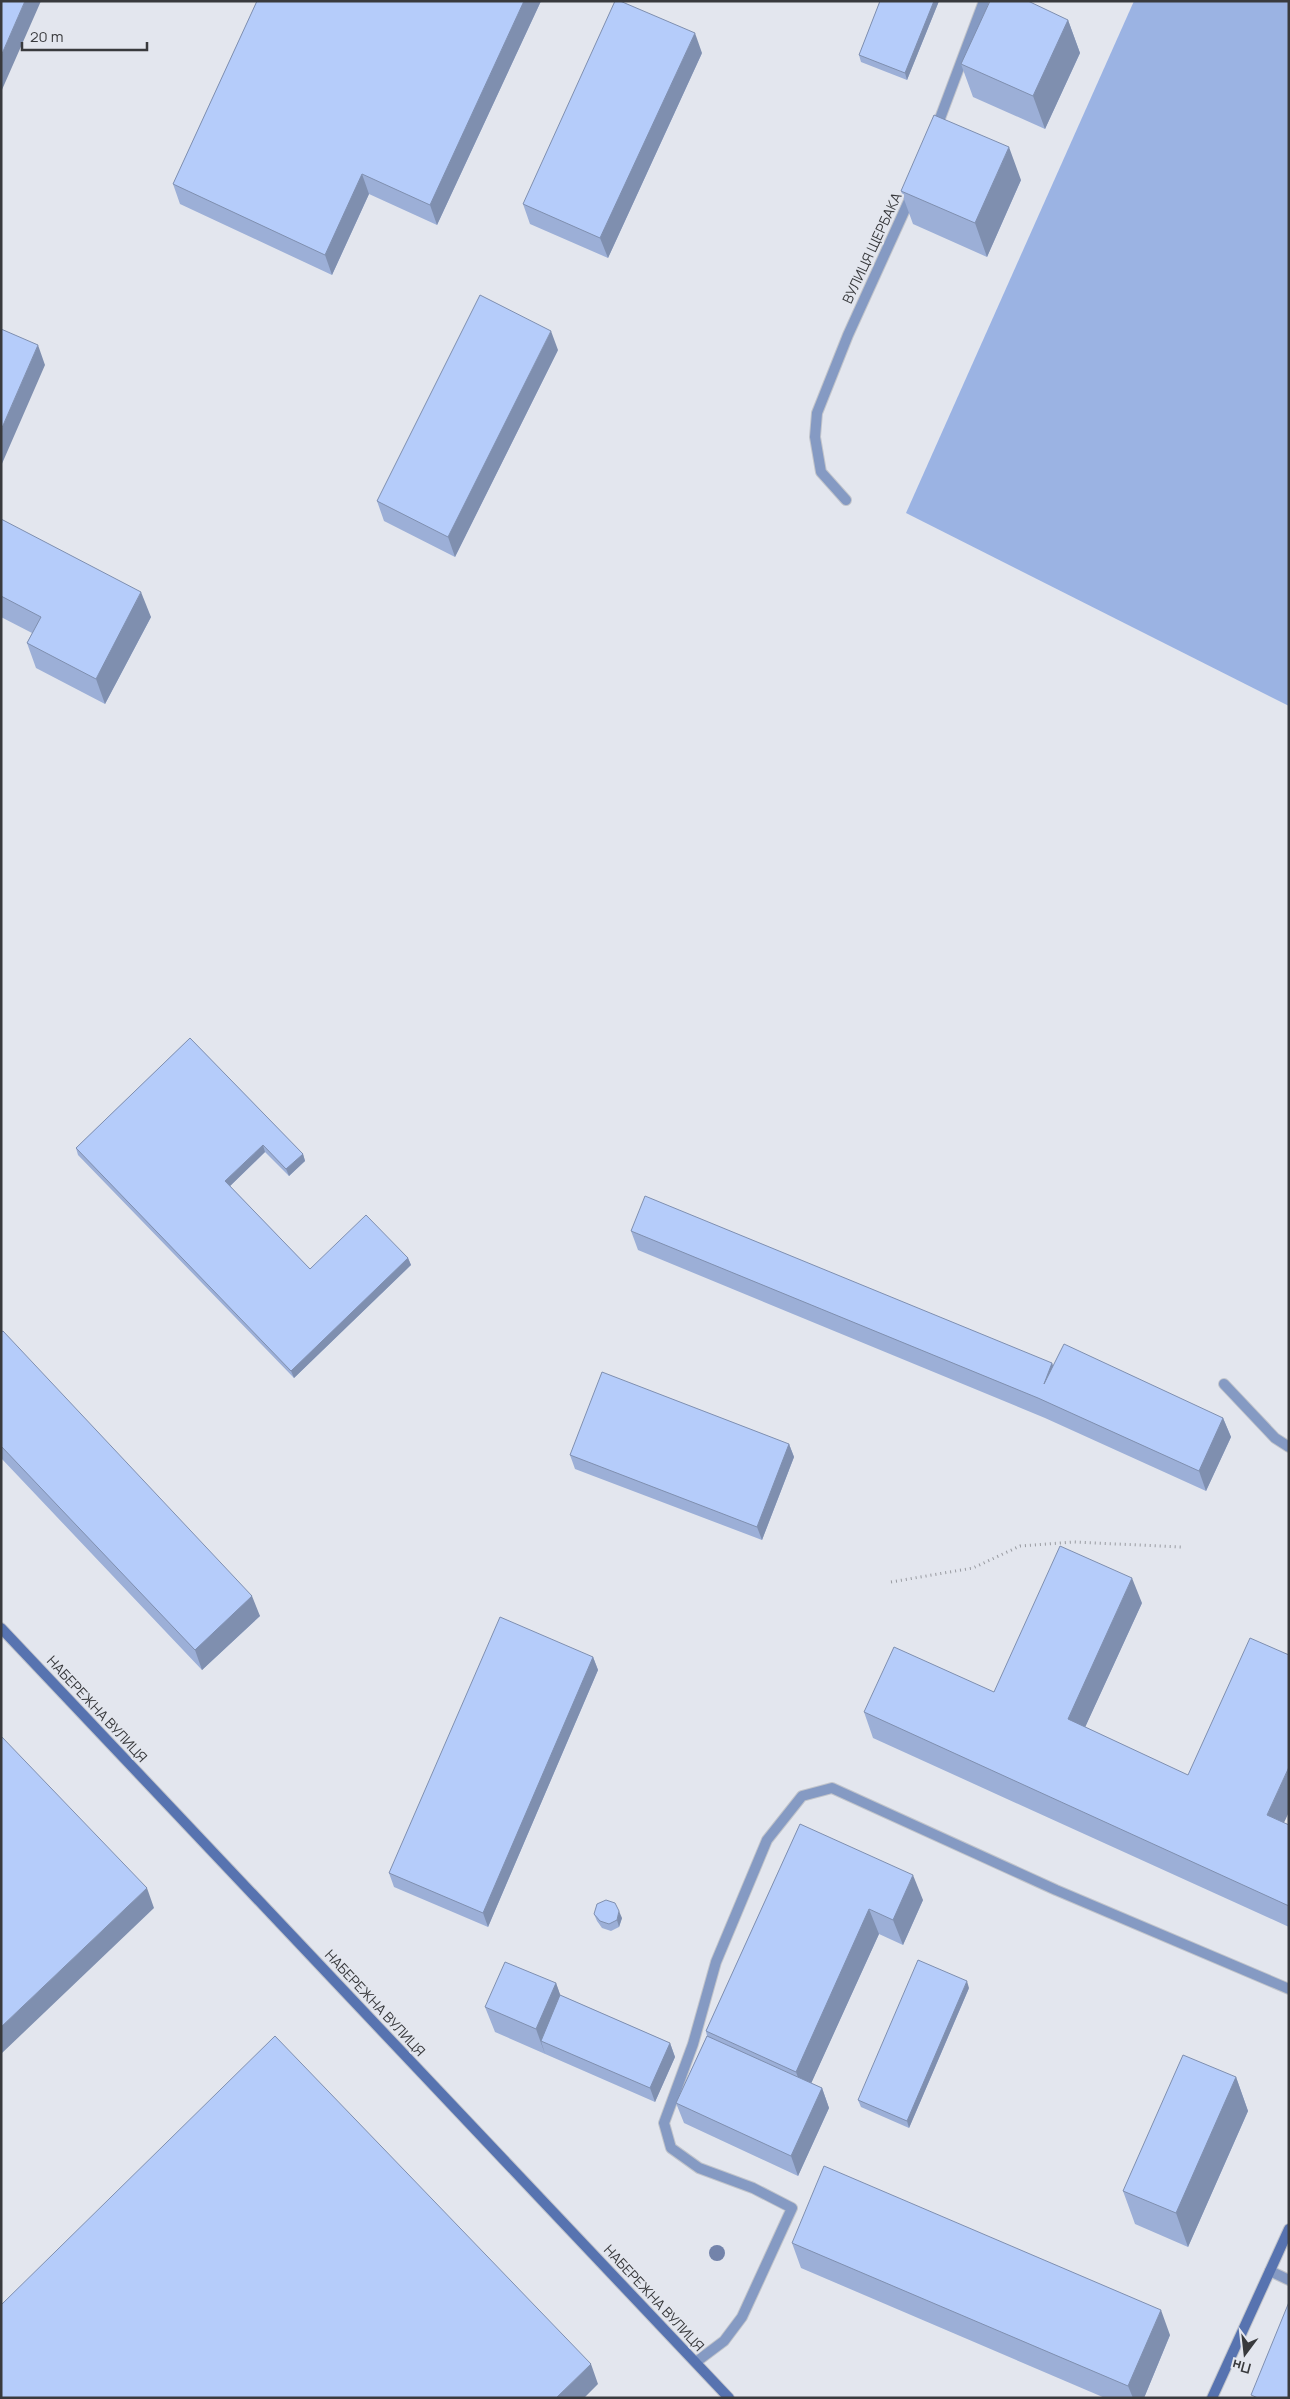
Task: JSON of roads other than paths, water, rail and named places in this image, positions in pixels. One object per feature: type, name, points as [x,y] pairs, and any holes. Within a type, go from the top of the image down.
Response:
[{"type":"main road","name":"НАБЕРЕЖНА ВУЛИЦЯ","points":[[1,1628],[729,2398]]},
{"type":"main road","points":[[1212,2398],[1289,2229]]},
{"type":"street","points":[[934,136],[984,1]]},
{"type":"street","name":"ВУЛИЦЯ ЩЕРБАКА","points":[[846,500],[820,472],[815,437],[817,413],[848,335],[917,181]]},
{"type":"street","points":[[1224,1384],[1275,1438],[1289,1446]]},
{"type":"street","points":[[696,2362],[724,2341],[742,2317],[792,2208],[753,2188],[699,2168],[672,2148],[664,2123],[693,2044],[719,1953],[767,1840],[802,1796],[832,1788],[1046,1886],[1289,1988]]},
{"type":"street","points":[[1270,2271],[1289,2280]]}]
